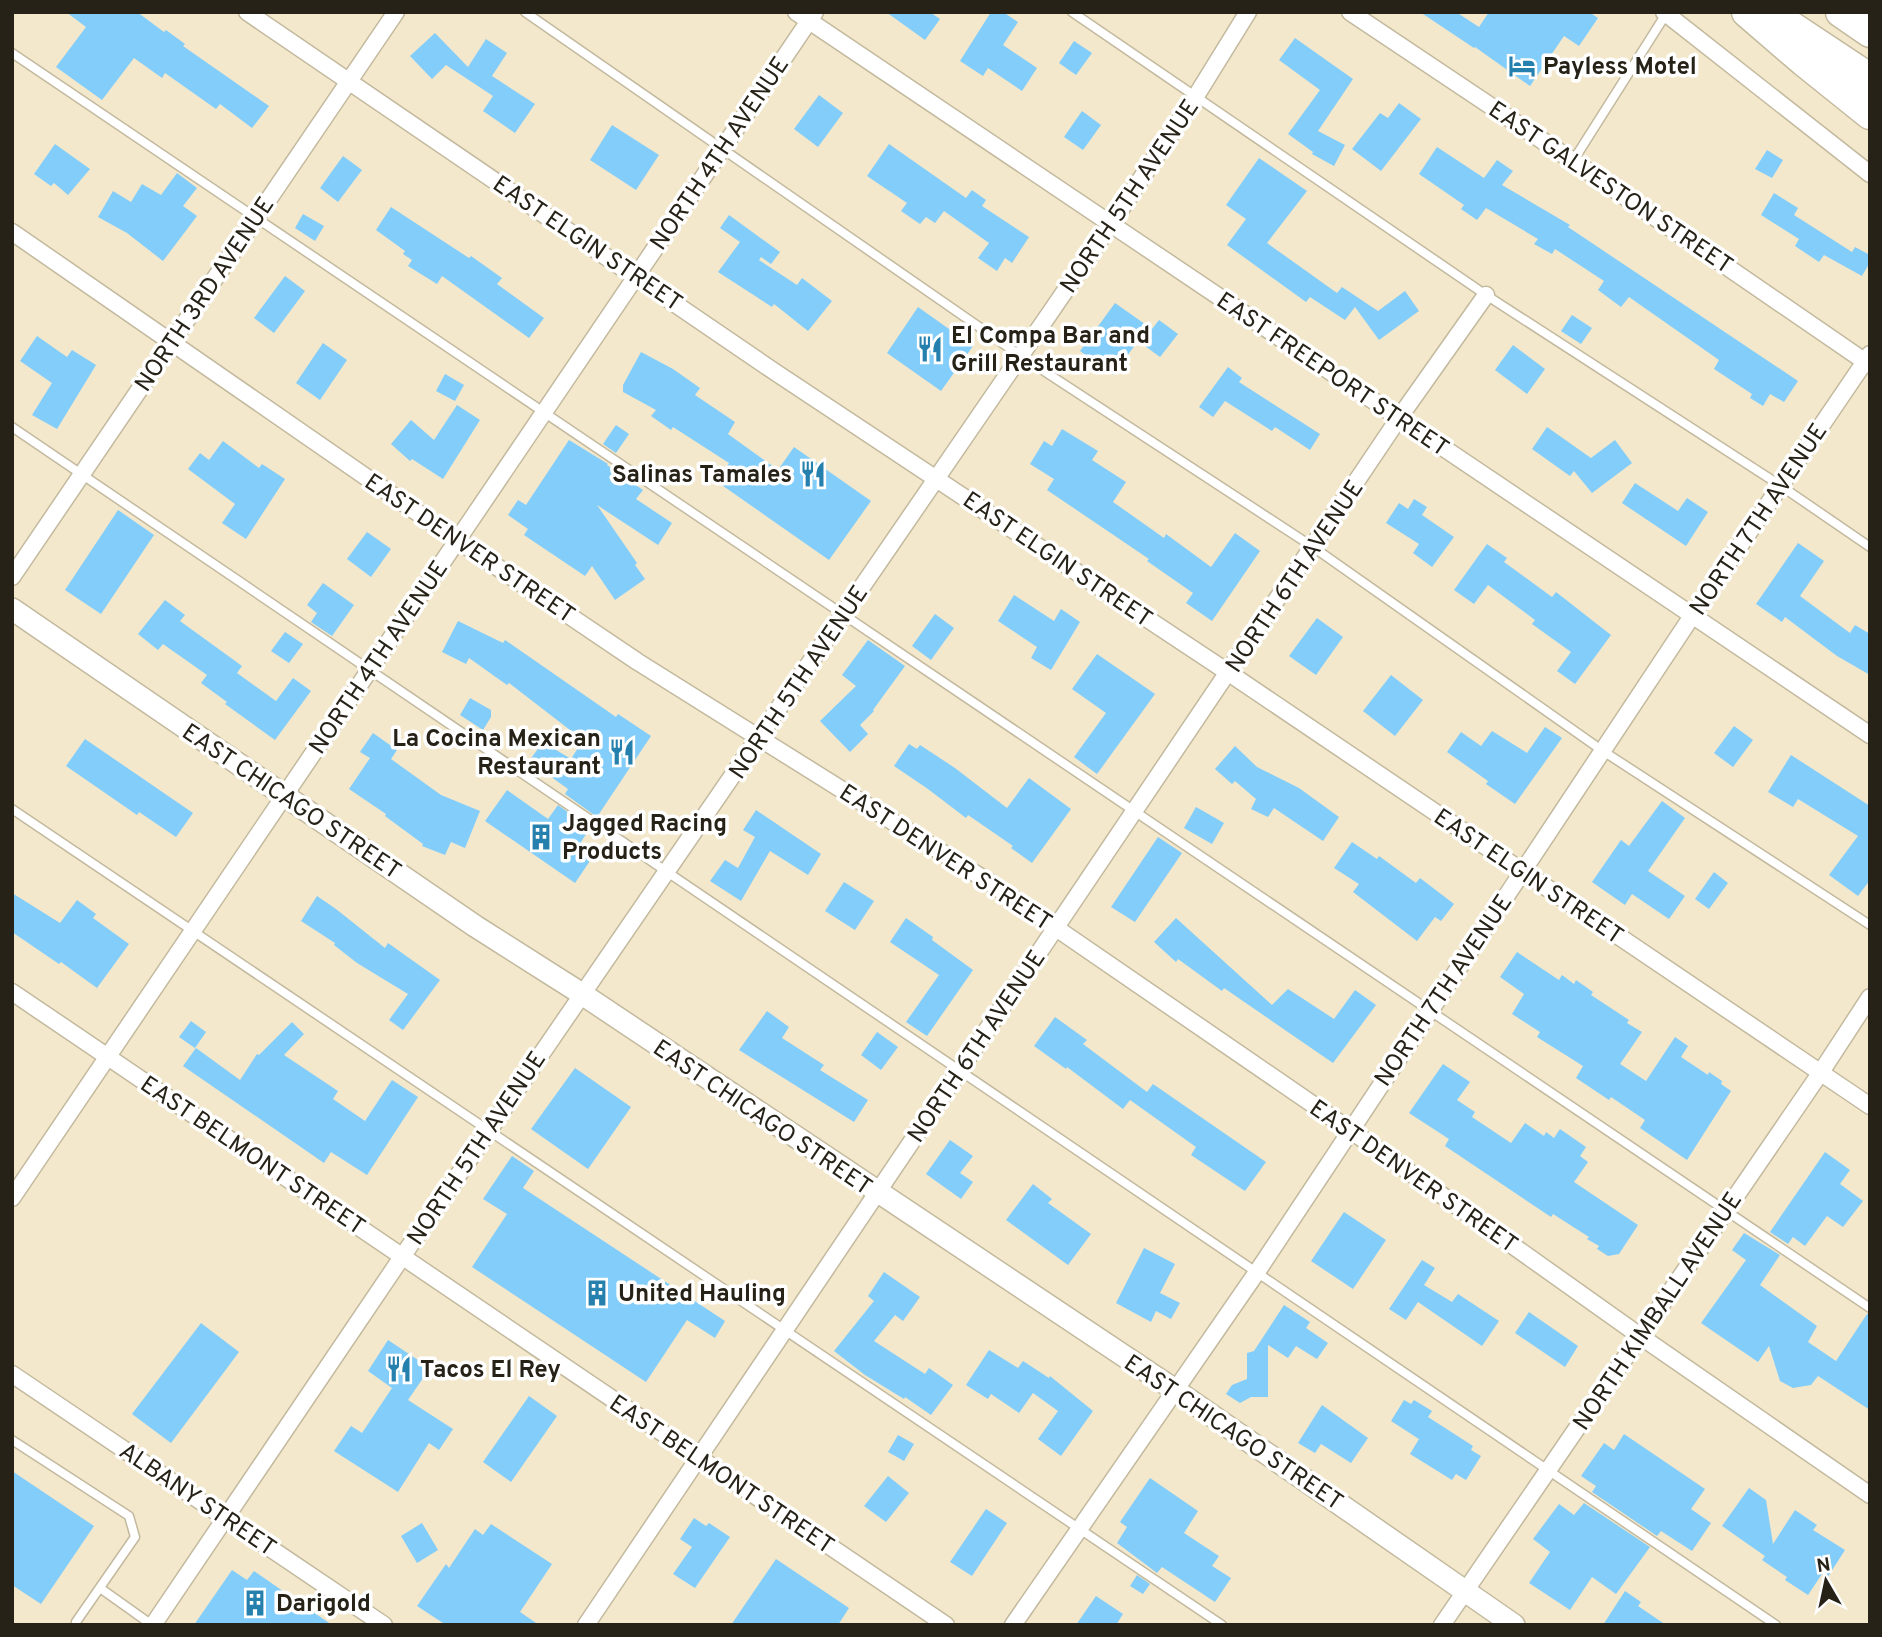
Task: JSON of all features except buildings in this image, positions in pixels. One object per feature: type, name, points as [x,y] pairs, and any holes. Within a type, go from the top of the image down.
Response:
[{"type":"highway","points":[[1747,12],[1870,114]]},
{"type":"highway","points":[[1769,12],[1870,79]]},
{"type":"highway","points":[[1841,12],[1870,32]]},
{"type":"street","name":"EAST ELGIN STREET","points":[[247,12],[775,372],[1229,673],[1870,1106]]},
{"type":"street","name":"NORTH 3RD AVENUE","points":[[12,577],[396,12]]},
{"type":"street","name":"NORTH 5TH AVENUE","points":[[153,1625],[402,1257],[1111,224],[1248,12]]},
{"type":"street","name":"EAST GALVESTON STREET","points":[[1350,12],[1868,360]]},
{"type":"street","points":[[1665,13],[1870,174]]},
{"type":"street","name":"NORTH 4TH AVENUE","points":[[12,1198],[722,150],[807,15]]},
{"type":"street","name":"EAST FREEPORT STREET","points":[[807,15],[1111,224],[1870,735]]},
{"type":"street","name":"EAST DENVER STREET","points":[[12,232],[638,662],[989,882],[1057,928],[1870,1495]]},
{"type":"street","name":"NORTH 6TH AVENUE","points":[[586,1625],[1399,418],[1486,295]]},
{"type":"street","name":"NORTH 7TH AVENUE","points":[[1013,1625],[1257,1272],[1692,616],[1868,360]]},
{"type":"street","name":"EAST CHICAGO STREET","points":[[12,609],[475,926],[582,994],[1175,1390],[1514,1625]]},
{"type":"street","name":"EAST BELMONT STREET","points":[[12,992],[946,1625]]},
{"type":"street","name":"NORTH KIMBALL AVENUE","points":[[1442,1625],[1821,1072],[1870,996]]},
{"type":"street","name":"ALBANY STREET","points":[[15,1381],[226,1517],[384,1625]]},
{"type":"lane","points":[[525,12],[1021,356],[1313,547],[1603,751],[1870,925]]},
{"type":"lane","points":[[1072,12],[1486,295],[1781,486],[1870,547]]},
{"type":"lane","points":[[1573,161],[1665,13]]},
{"type":"lane","points":[[12,53],[1870,1308]]},
{"type":"lane","points":[[12,427],[1776,1625]]},
{"type":"lane","points":[[12,809],[1222,1625]]},
{"type":"lane","points":[[12,1440],[129,1516],[135,1537],[76,1625]]},
{"type":"lane","points":[[100,1588],[153,1625]]},
{"type":"place","name":"Payless Motel","points":[[1522,66]]},
{"type":"place","name":"El Compa Bar and Grill Restaurant","points":[[930,349]]},
{"type":"place","name":"Salinas Tamales","points":[[813,474]]},
{"type":"place","name":"La Cocina Mexican Restaurant","points":[[622,752]]},
{"type":"place","name":"Jagged Racing Products","points":[[541,837]]},
{"type":"place","name":"United Hauling","points":[[597,1293]]},
{"type":"place","name":"Tacos El Rey","points":[[399,1369]]},
{"type":"place","name":"Darigold","points":[[255,1603]]}]
